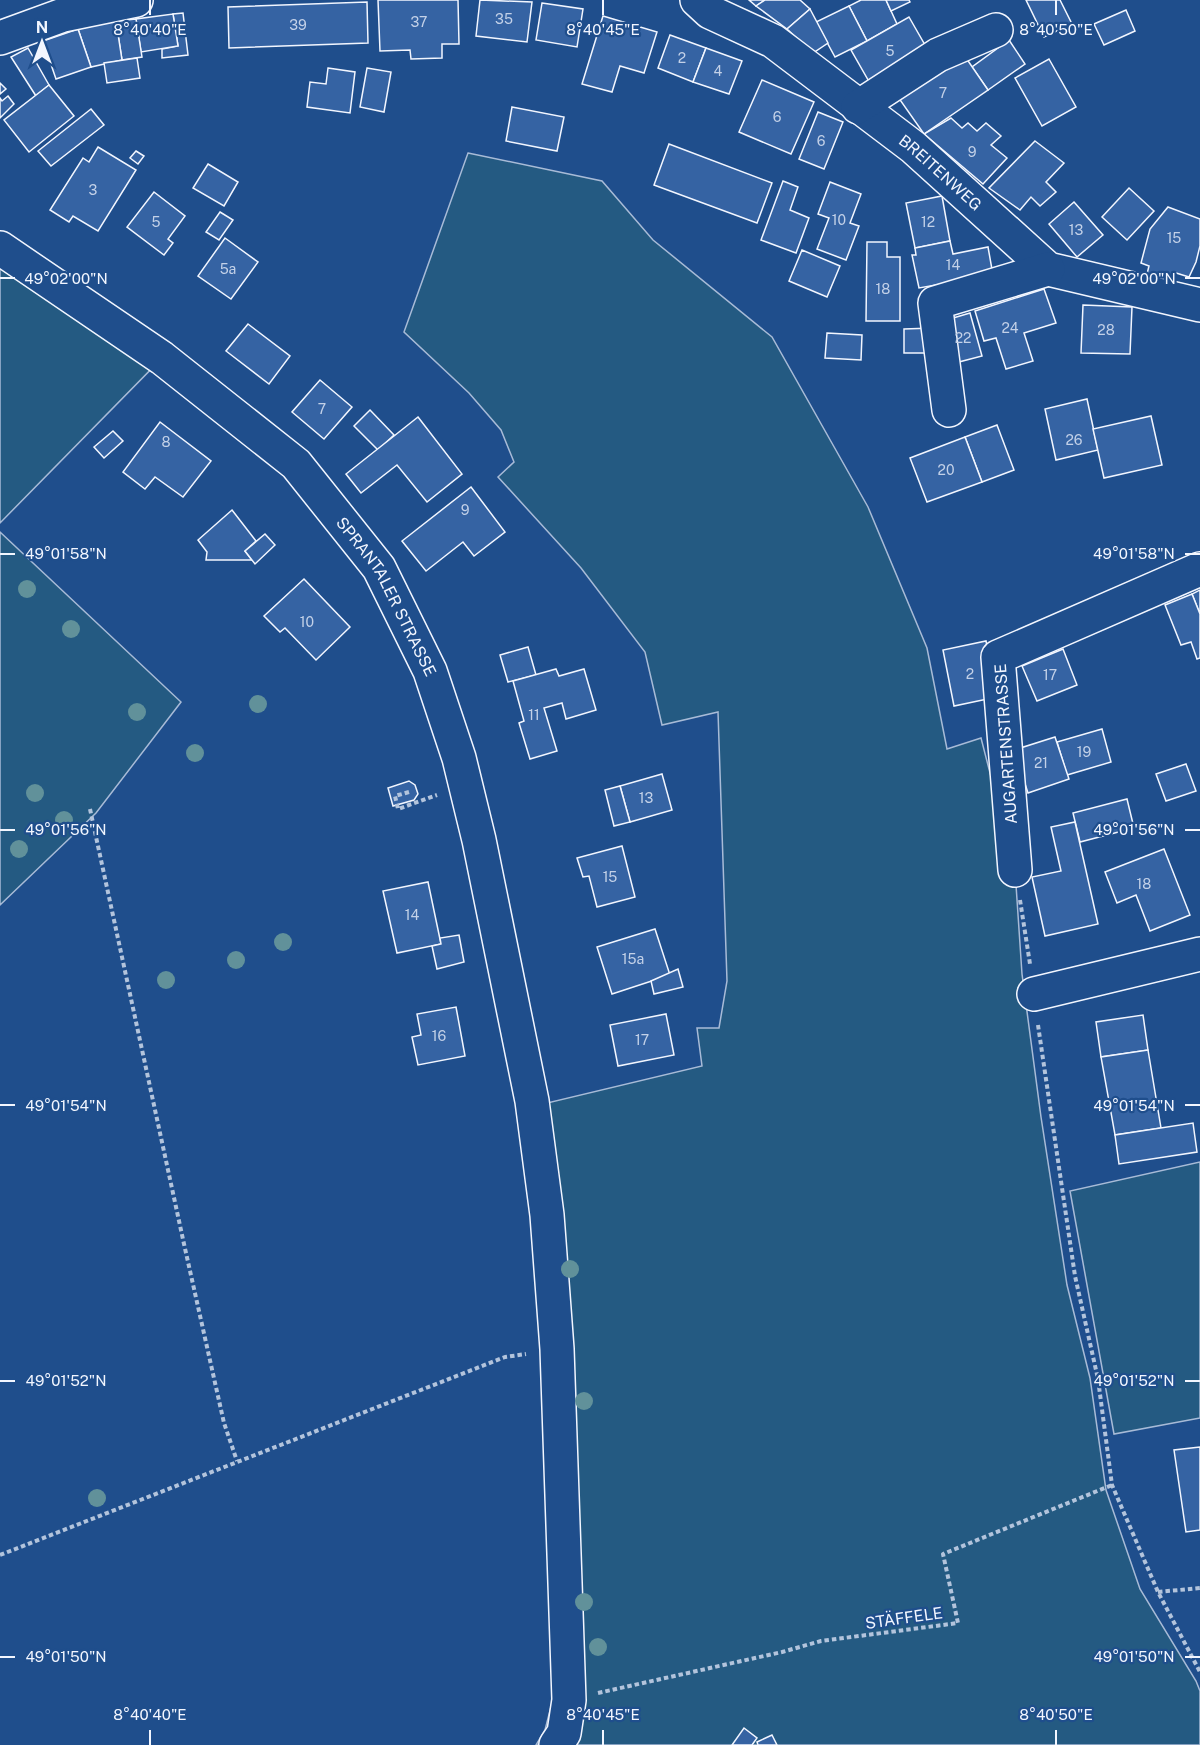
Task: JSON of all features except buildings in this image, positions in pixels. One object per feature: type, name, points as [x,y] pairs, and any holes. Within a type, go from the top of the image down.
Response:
[{"type":"street","points":[[0,38],[63,15],[136,0]]},
{"type":"street","name":"BREITENWEG","points":[[697,0],[710,12],[773,41],[913,147],[1048,269],[1200,305]]},
{"type":"street","points":[[858,107],[938,55],[996,30]]},
{"type":"street","name":"SPRANTALER STRASSE","points":[[0,248],[162,358],[296,464],[379,568],[430,671],[459,758],[507,971],[532,1101],[547,1215],[557,1349],[569,1700],[564,1733],[556,1745]]},
{"type":"street","points":[[949,410],[935,303],[1048,269]]},
{"type":"street","name":"AUGARTENSTRASSE","points":[[1015,870],[998,657],[1200,568]]},
{"type":"street","points":[[1034,994],[1200,954]]},
{"type":"path","points":[[409,792],[394,796],[398,809],[421,801]]},
{"type":"path","points":[[90,809],[224,1423],[237,1461]]},
{"type":"path","points":[[1015,870],[1072,1253],[1098,1378],[1112,1485],[1158,1592],[1200,1672]]},
{"type":"path","points":[[0,1555],[505,1357],[557,1349]]},
{"type":"path","name":"STÄFFELE","points":[[569,1700],[783,1652],[821,1641],[958,1623],[943,1554],[1112,1485]]},
{"type":"path","points":[[1158,1592],[1200,1588]]},
{"type":"shaded area","points":[[468,153],[602,181],[653,240],[772,337],[868,507],[927,648],[947,749],[981,738],[1015,870],[1022,974],[1041,1117],[1067,1285],[1090,1378],[1106,1490],[1140,1589],[1200,1691],[1200,1745],[536,1745],[545,1730],[554,1695],[547,1103],[702,1066],[697,1028],[719,1028],[727,981],[718,712],[662,725],[645,652],[581,568],[498,477],[514,462],[501,430],[469,393],[404,332]]},
{"type":"shaded area","points":[[0,248],[162,358],[0,523]]},
{"type":"shaded area","points":[[0,532],[181,702],[96,813],[0,905]]},
{"type":"shaded area","points":[[1200,1162],[1200,1418],[1114,1434],[1070,1191]]}]
